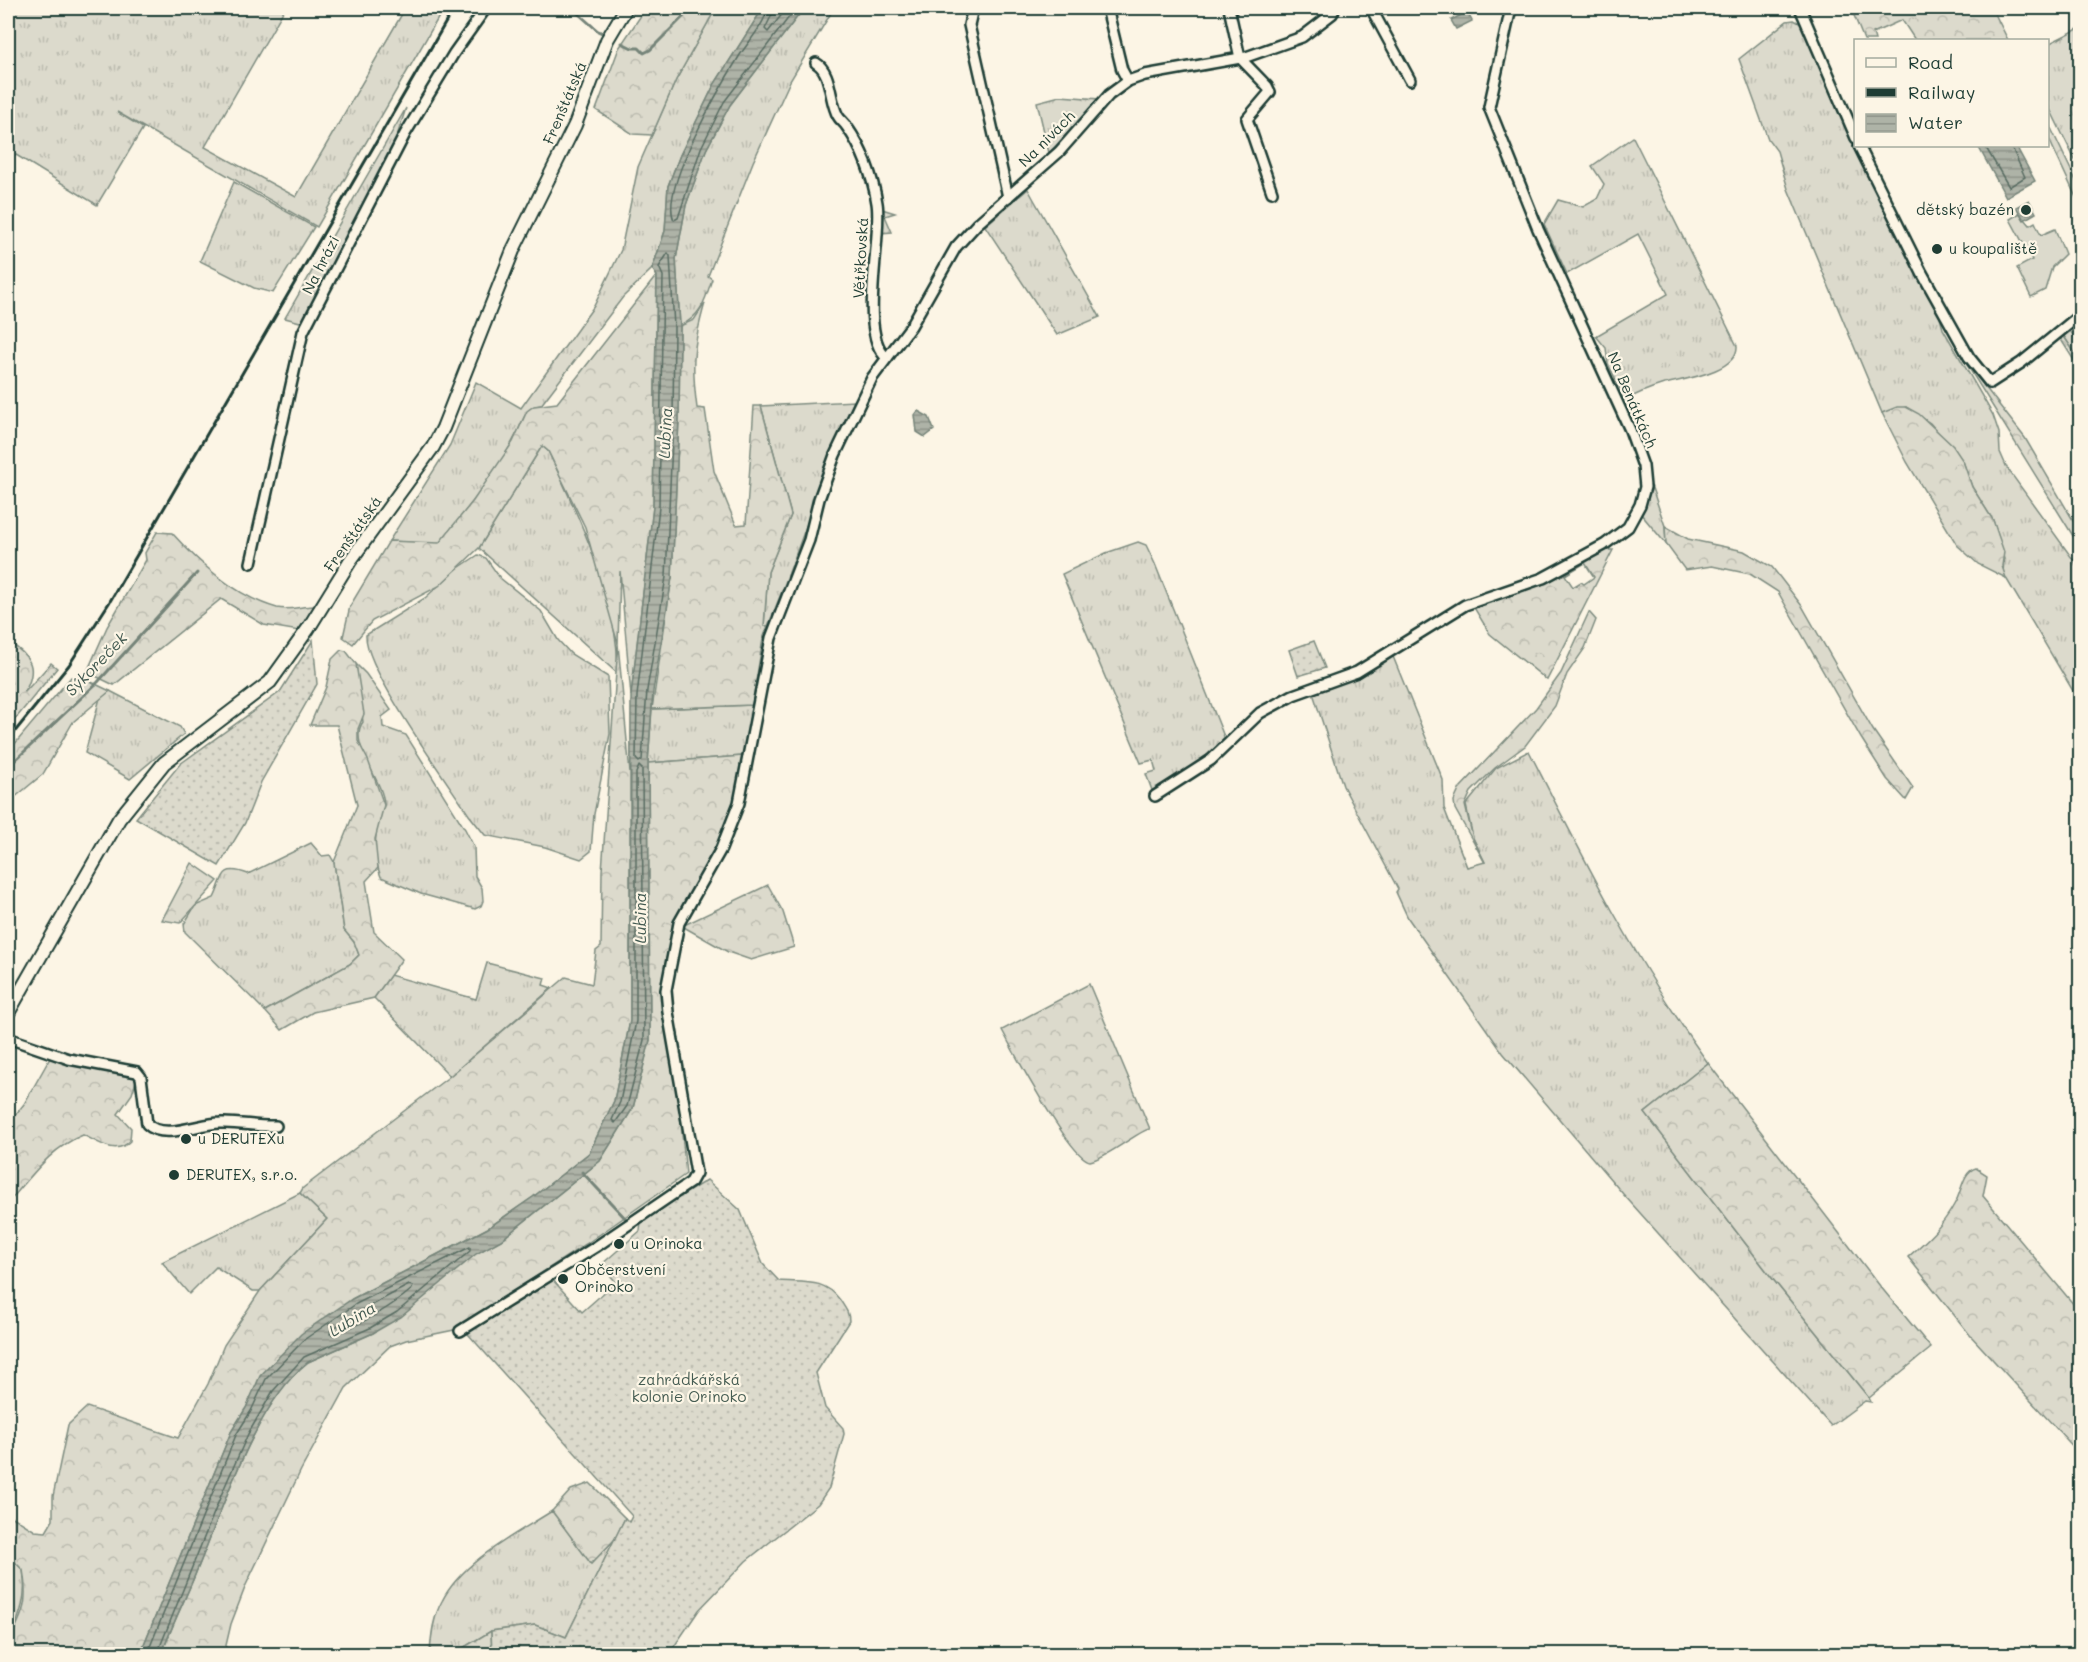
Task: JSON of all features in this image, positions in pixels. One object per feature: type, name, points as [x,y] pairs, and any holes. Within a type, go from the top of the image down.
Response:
[{"type":"main road","name":"Frenštátská","points":[[8,1013],[113,828],[140,791],[174,756],[262,691],[308,629],[373,528],[426,457],[443,428],[514,248],[574,125],[608,37],[626,8]]},
{"type":"street","name":"Na hrázi","points":[[251,563],[303,332],[405,134],[454,53],[486,8]]},
{"type":"street","points":[[973,8],[969,25],[1008,197]]},
{"type":"street","points":[[1107,8],[1122,70],[1128,81]]},
{"type":"street","points":[[1229,8],[1240,58],[1270,92],[1247,119],[1272,192]]},
{"type":"street","name":"Na nivách","points":[[460,1331],[597,1246],[691,1182],[696,1173],[666,990],[679,923],[721,849],[738,803],[771,638],[809,540],[819,500],[835,455],[860,401],[887,358],[911,326],[956,247],[1059,152],[1109,95],[1128,81],[1145,75],[1240,58],[1302,37],[1332,14],[1335,8]]},
{"type":"street","points":[[1371,8],[1410,80]]},
{"type":"street","name":"Na Benátkách","points":[[1155,796],[1211,760],[1260,713],[1293,695],[1357,672],[1465,605],[1543,578],[1604,546],[1628,526],[1640,505],[1645,487],[1643,466],[1630,430],[1538,229],[1489,107],[1511,8]]},
{"type":"street","points":[[1800,8],[1854,133]]},
{"type":"street","name":"Větřkovská","points":[[816,63],[824,70],[838,116],[847,127],[863,157],[875,191],[879,215],[872,293],[874,329],[881,354],[887,358]]},
{"type":"street","points":[[1859,147],[1922,273],[1969,357],[1990,383],[2021,363],[2080,315]]},
{"type":"street","points":[[8,1038],[69,1059],[136,1072],[141,1077],[147,1124],[151,1128],[167,1131],[219,1123],[276,1126]]},
{"type":"green space","points":[[8,8],[285,8],[205,147],[296,197],[402,14],[391,8],[444,8],[317,227],[117,112],[143,128],[97,205],[8,150]]},
{"type":"green space","points":[[646,8],[716,8],[676,80],[652,135],[633,134],[596,110],[619,48]]},
{"type":"green space","points":[[716,8],[763,8],[714,85],[680,155],[668,186],[665,231],[652,269],[623,297],[541,405],[528,411],[492,476],[439,544],[389,541],[450,445],[476,382],[521,408],[594,306],[621,250],[638,167],[676,80]]},
{"type":"green space","points":[[804,8],[834,8],[790,81],[753,162],[708,276],[712,279],[704,301],[698,313],[680,326],[676,259],[686,205],[706,150],[730,105]]},
{"type":"green space","points":[[1851,8],[1912,8],[1913,10],[1919,8],[1992,8],[2008,39],[1914,39],[1902,20],[1873,33],[1875,39],[1864,39]]},
{"type":"green space","points":[[1794,20],[1803,25],[1867,174],[1938,310],[1943,329],[1993,415],[1999,433],[2000,452],[2007,468],[2080,569],[2080,686],[2073,691],[2003,573],[2004,559],[1993,520],[1972,487],[1963,461],[1930,423],[1906,407],[1882,413],[1788,189],[1777,151],[1768,139],[1739,59],[1787,21]]},
{"type":"green space","points":[[2080,28],[2080,170],[2049,107],[2049,44]]},
{"type":"green space","points":[[1060,96],[1099,99],[1049,153],[1037,102]]},
{"type":"green space","points":[[406,108],[389,161],[304,323],[285,318]]},
{"type":"green space","points":[[2049,124],[2080,189],[2080,206],[2049,139]]},
{"type":"green space","points":[[1633,137],[1737,346],[1735,355],[1720,368],[1696,377],[1654,387],[1626,400],[1608,364],[1606,348],[1596,336],[1668,294],[1638,234],[1567,274],[1544,224],[1558,200],[1583,207],[1597,199],[1604,184],[1592,166]]},
{"type":"green space","points":[[234,182],[314,227],[273,293],[254,288],[200,261]]},
{"type":"green space","points":[[1028,189],[1100,317],[1057,335],[985,226]]},
{"type":"green space","points":[[882,209],[895,213],[885,216],[892,232],[881,233]]},
{"type":"green space","points":[[2020,213],[2030,225],[2035,222],[2041,235],[2055,229],[2065,254],[2052,267],[2045,290],[2031,297],[2017,268],[2032,260],[2010,219]]},
{"type":"green space","points":[[657,275],[653,507],[631,696],[620,571],[618,644],[585,527],[548,451],[542,446],[479,548],[439,586],[372,621],[353,644],[343,637],[350,606],[389,541],[439,543],[473,501],[513,442],[527,411],[534,406],[557,403]]},
{"type":"green space","points":[[705,303],[696,343],[694,379],[697,408],[705,409],[714,471],[736,525],[746,524],[754,406],[761,406],[791,515],[768,572],[764,626],[768,626],[763,639],[752,705],[652,709],[672,577],[679,418],[680,326],[694,320]]},
{"type":"green space","points":[[2069,329],[2080,345],[2080,361],[2063,335]]},
{"type":"green space","points":[[2063,335],[2080,361],[2080,370],[2060,338]]},
{"type":"green space","points":[[1964,360],[2025,438],[2080,532],[2080,547]]},
{"type":"green space","points":[[854,401],[768,626],[764,626],[768,572],[791,515],[761,406]]},
{"type":"green space","points":[[1897,407],[1906,407],[1919,414],[1953,446],[1963,461],[1972,487],[1993,520],[2004,552],[2002,566],[2006,578],[1978,564],[1957,545],[1907,462],[1882,413]]},
{"type":"green space","points":[[542,446],[548,451],[560,476],[595,560],[612,618],[617,646],[618,674],[479,548]]},
{"type":"green space","points":[[1652,488],[1665,526],[1666,544],[1641,514]]},
{"type":"green space","points":[[1665,526],[1688,539],[1744,551],[1772,567],[1802,606],[1873,730],[1913,788],[1906,800],[1887,779],[1861,738],[1778,592],[1750,574],[1712,566],[1685,570],[1666,544]]},
{"type":"green space","points":[[157,532],[172,533],[220,578],[262,603],[282,609],[314,606],[299,631],[264,625],[221,599],[114,685],[87,672],[107,627],[146,560],[145,553]]},
{"type":"green space","points":[[1138,542],[1146,545],[1155,564],[1225,739],[1192,768],[1153,793],[1146,774],[1156,771],[1153,760],[1141,763],[1062,574],[1106,553]]},
{"type":"green space","points":[[1606,550],[1613,550],[1547,680],[1490,634],[1473,606],[1544,584]],"holes":[[[1585,563],[1594,577],[1584,584],[1581,582],[1573,587],[1565,575]]]},
{"type":"green space","points":[[478,555],[486,558],[500,578],[541,611],[558,640],[571,654],[608,677],[610,734],[594,814],[591,851],[581,859],[545,847],[485,835],[409,725],[378,672],[369,651],[366,635],[425,598],[457,569]]},
{"type":"green space","points":[[1589,612],[1596,620],[1585,648],[1567,674],[1555,706],[1525,746],[1495,768],[1471,792],[1465,805],[1473,838],[1485,863],[1455,809],[1454,801],[1460,788],[1536,708],[1561,673]]},
{"type":"green space","points":[[313,640],[317,684],[261,782],[245,823],[219,866],[136,818],[180,764],[280,692]]},
{"type":"green space","points":[[1314,641],[1325,668],[1298,676],[1289,650]]},
{"type":"green space","points":[[8,642],[23,652],[30,664],[31,677],[24,693],[51,663],[57,668],[8,728]]},
{"type":"green space","points":[[618,644],[630,773],[630,1021],[614,1101],[589,1153],[533,1197],[488,1228],[352,1299],[261,1376],[246,1408],[231,1432],[140,1654],[8,1654],[10,1642],[23,1609],[25,1584],[23,1570],[8,1555],[8,1514],[35,1531],[46,1532],[53,1520],[53,1496],[68,1425],[87,1407],[178,1438],[208,1384],[224,1345],[260,1291],[327,1219],[300,1193],[303,1188],[450,1076],[566,977],[592,984],[596,951],[601,947],[602,871]]},
{"type":"green space","points":[[341,650],[346,651],[356,664],[364,714],[358,729],[358,741],[368,760],[384,805],[375,839],[378,868],[366,881],[374,932],[402,959],[374,998],[313,1012],[282,1030],[265,1011],[350,964],[359,955],[354,942],[344,930],[334,862],[357,805],[337,725],[310,725],[326,687],[332,659]]},
{"type":"green space","points":[[1392,654],[1443,780],[1444,808],[1467,867],[1485,862],[1473,838],[1466,805],[1496,768],[1529,751],[1635,950],[1708,1063],[1645,1113],[1871,1402],[1865,1401],[1831,1426],[1623,1194],[1503,1053],[1408,918],[1396,892],[1398,889],[1343,786],[1313,693],[1366,671]]},
{"type":"green space","points":[[356,664],[366,674],[391,710],[382,717],[383,727],[406,735],[465,829],[474,847],[475,876],[482,888],[481,906],[475,909],[421,894],[381,877],[375,843],[384,804],[359,740],[359,731],[363,722]]},
{"type":"green space","points":[[71,677],[83,678],[110,691],[73,722],[43,774],[8,803],[8,752]]},
{"type":"green space","points":[[110,691],[180,727],[184,734],[130,779],[85,753],[100,698]]},
{"type":"green space","points":[[752,705],[743,756],[648,763],[652,709]]},
{"type":"green space","points":[[743,756],[734,803],[717,848],[676,919],[662,986],[678,1094],[686,1174],[586,1244],[454,1330],[406,1340],[390,1346],[346,1388],[301,1470],[246,1585],[231,1624],[224,1654],[162,1654],[242,1458],[256,1430],[289,1380],[308,1362],[373,1333],[476,1253],[501,1240],[600,1161],[633,1108],[650,1040],[648,763]]},
{"type":"green space","points":[[311,843],[322,856],[330,855],[334,862],[344,930],[354,942],[359,955],[350,964],[265,1011],[185,932],[184,924],[195,906],[214,898],[227,872],[232,870],[248,874]]},
{"type":"green space","points":[[192,863],[218,881],[180,923],[162,920]]},
{"type":"green space","points":[[768,885],[783,912],[794,947],[751,960],[728,952],[682,926]]},
{"type":"green space","points":[[487,963],[545,978],[543,985],[552,988],[450,1076],[374,998],[390,975],[476,999]]},
{"type":"green space","points":[[1089,984],[1150,1129],[1106,1155],[1090,1161],[1081,1156],[1057,1124],[1002,1030]]},
{"type":"green space","points":[[50,1058],[137,1078],[132,1094],[118,1114],[131,1128],[130,1141],[113,1148],[83,1135],[71,1141],[51,1155],[8,1203],[8,1124],[24,1104]]},
{"type":"green space","points":[[1708,1063],[1880,1286],[1931,1348],[1869,1398],[1772,1278],[1645,1113]]},
{"type":"green space","points":[[1976,1168],[1987,1175],[1983,1196],[2080,1312],[2080,1454],[1970,1335],[1908,1257],[1940,1226],[1957,1199],[1965,1178],[1971,1170]]},
{"type":"green space","name":"zahrádkářská kolonie Orinoko","points":[[707,1180],[740,1210],[763,1264],[779,1281],[813,1283],[827,1288],[840,1300],[847,1313],[849,1321],[816,1373],[825,1408],[843,1428],[844,1434],[829,1488],[818,1504],[746,1561],[699,1610],[669,1654],[492,1654],[491,1631],[535,1625],[566,1637],[625,1518],[629,1522],[632,1516],[468,1334],[471,1329],[551,1278],[582,1312],[616,1282],[601,1265],[640,1231],[641,1221]]},
{"type":"green space","points":[[300,1193],[327,1219],[260,1291],[253,1291],[216,1267],[189,1294],[162,1262]]},
{"type":"green space","points":[[590,1483],[625,1518],[615,1539],[591,1564],[552,1511],[571,1490]]},
{"type":"green space","points":[[552,1511],[591,1563],[615,1539],[566,1637],[535,1625],[491,1631],[453,1654],[430,1654],[436,1613],[451,1587],[476,1561]]},
{"type":"green space","points":[[8,1555],[23,1570],[24,1590],[19,1616],[8,1644]]},
{"type":"green space","points":[[491,1631],[492,1654],[453,1654]]},
{"type":"water","name":"Lubina","points":[[763,8],[804,8],[730,105],[706,150],[686,205],[676,259],[680,326],[679,418],[672,578],[653,691],[648,763],[650,1040],[633,1108],[600,1161],[501,1240],[476,1254],[401,1317],[373,1333],[308,1362],[289,1380],[256,1430],[242,1458],[162,1654],[140,1654],[231,1432],[246,1408],[260,1376],[301,1334],[352,1299],[488,1228],[533,1197],[589,1153],[614,1101],[630,1021],[631,696],[653,507],[657,276],[652,269],[665,231],[668,186],[680,155],[714,85]]},
{"type":"water","points":[[1467,12],[1472,21],[1456,29],[1451,20]]},
{"type":"water","points":[[1979,147],[2017,147],[2035,181],[2006,197]]},
{"type":"water","name":"dětský bazén","points":[[2029,200],[2036,213],[2024,220],[2016,207]]},
{"type":"water","points":[[918,411],[929,417],[934,430],[925,437],[917,432],[915,415]]},
{"type":"waterway","points":[[572,8],[598,31],[605,34]]},
{"type":"waterway","points":[[622,43],[632,48],[639,48],[644,53],[650,50],[692,8]]},
{"type":"waterway","name":"Sýkoreček","points":[[8,767],[98,682],[197,573]]},
{"type":"waterway","points":[[582,1172],[626,1219]]},
{"type":"railway","points":[[8,740],[69,665],[109,603],[454,8]]},
{"type":"place","name":"dětský bazén","points":[[2026,210]]},
{"type":"place","name":"u koupaliště","points":[[1937,249]]},
{"type":"place","name":"u DERUTEXu","points":[[186,1139]]},
{"type":"place","name":"DERUTEX, s.r.o.","points":[[174,1175]]},
{"type":"place","name":"u Orinoka","points":[[619,1244]]},
{"type":"place","name":"Občerstvení Orinoko","points":[[563,1279]]}]
